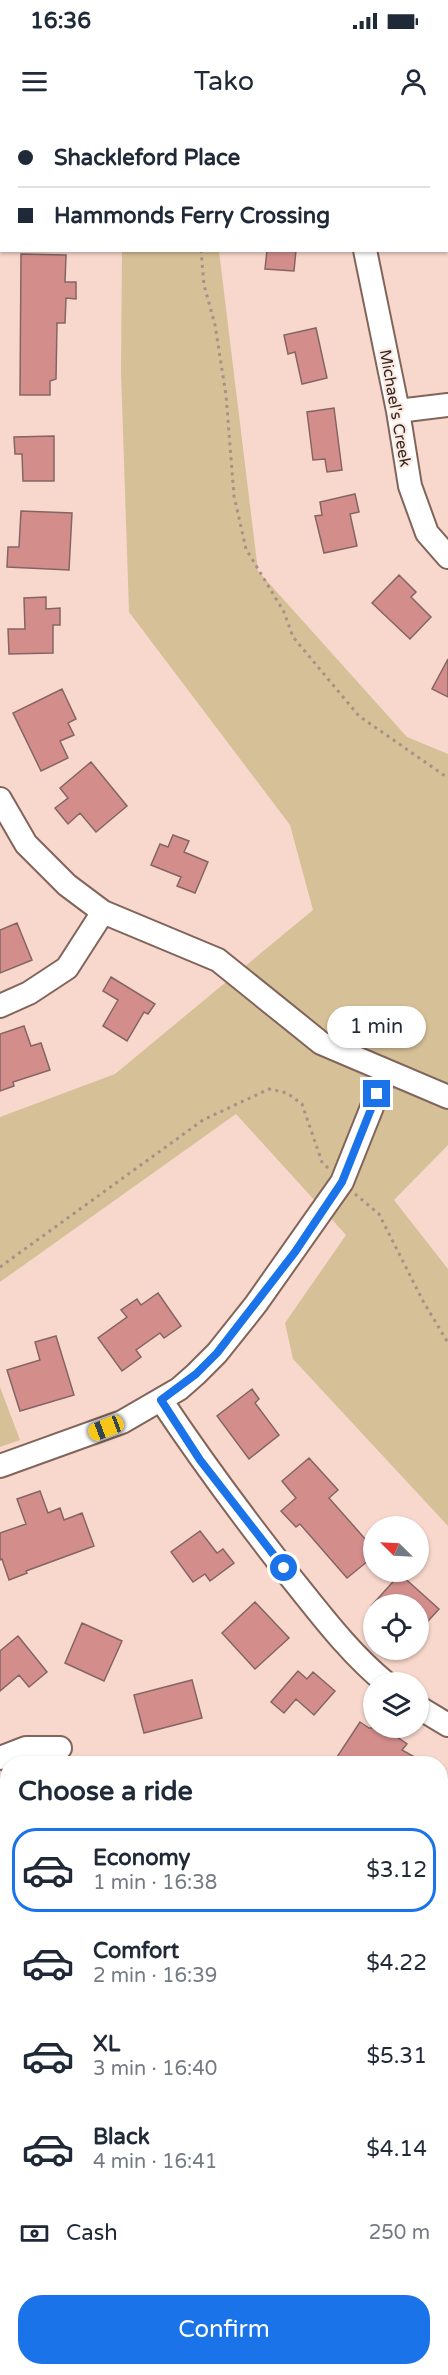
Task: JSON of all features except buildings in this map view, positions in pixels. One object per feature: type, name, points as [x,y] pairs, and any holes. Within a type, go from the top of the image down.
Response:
[{"type":"street","name":"Michael's Creek","points":[[365,252],[398,411],[410,486],[427,533],[448,557]]},
{"type":"street","points":[[398,411],[448,405]]},
{"type":"street","points":[[0,800],[26,844],[67,885],[103,912],[218,960],[321,1043],[448,1097]]},
{"type":"street","points":[[0,1006],[29,993],[67,968],[103,912]]},
{"type":"street","points":[[0,1466],[122,1422],[161,1400],[196,1374],[217,1353],[295,1252],[342,1182],[386,1072]]},
{"type":"street","points":[[161,1400],[207,1469],[312,1605],[345,1643],[375,1672]]},
{"type":"street","points":[[429,1714],[448,1725]]},
{"type":"street","points":[[5,1756],[26,1748],[60,1748]]},
{"type":"path","points":[[201,252],[204,285],[215,326],[226,394],[234,496],[246,549],[284,612],[293,637],[359,716],[448,778]]},
{"type":"path","points":[[0,1267],[203,1120],[261,1091],[278,1090],[296,1098],[302,1104],[322,1162],[379,1214],[423,1301],[448,1343]]},
{"type":"shaded area","points":[[122,252],[219,252],[258,571],[407,737],[448,754],[448,1145],[394,1200],[448,1269],[448,1526],[293,1359],[285,1323],[346,1235],[236,1114],[0,1282],[0,1117],[115,1074],[313,910],[290,825],[129,612],[121,372]]},
{"type":"shaded area","points":[[0,1387],[20,1440],[0,1447]]},
{"type":"route","points":[[284,1568],[200,1460],[161,1400],[179,1389],[217,1353],[295,1252],[342,1182],[377,1094]]}]
